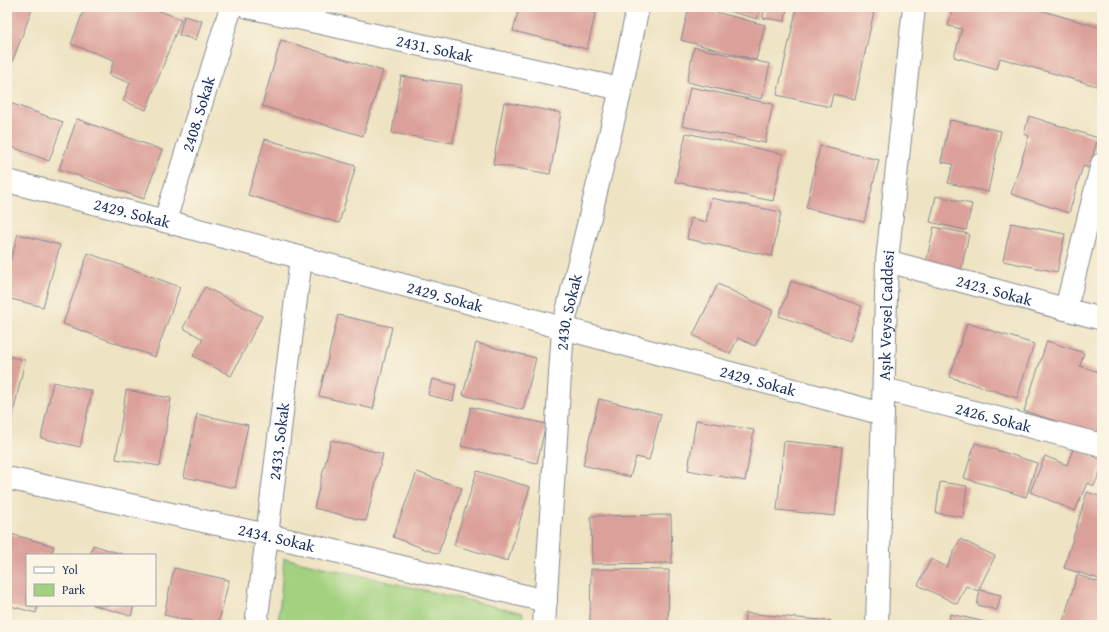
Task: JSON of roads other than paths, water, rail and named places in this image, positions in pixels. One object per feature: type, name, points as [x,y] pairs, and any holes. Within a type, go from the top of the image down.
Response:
[{"type":"street","name":"2408. Sokak","points":[[165,221],[231,7]]},
{"type":"street","name":"2431. Sokak","points":[[248,7],[621,89]]},
{"type":"street","name":"2430. Sokak","points":[[544,625],[563,328],[621,89],[638,7]]},
{"type":"street","name":"Aşık Veysel Caddesi","points":[[877,625],[887,261],[914,7]]},
{"type":"street","points":[[1066,309],[1102,164]]},
{"type":"street","name":"2429. Sokak","points":[[7,181],[165,221],[883,414]]},
{"type":"street","name":"2433. Sokak","points":[[256,625],[301,258]]},
{"type":"street","name":"2423. Sokak","points":[[887,261],[1102,318]]},
{"type":"street","name":"2426. Sokak","points":[[884,390],[1102,445]]},
{"type":"street","name":"2434. Sokak","points":[[7,478],[267,535],[546,601]]}]
